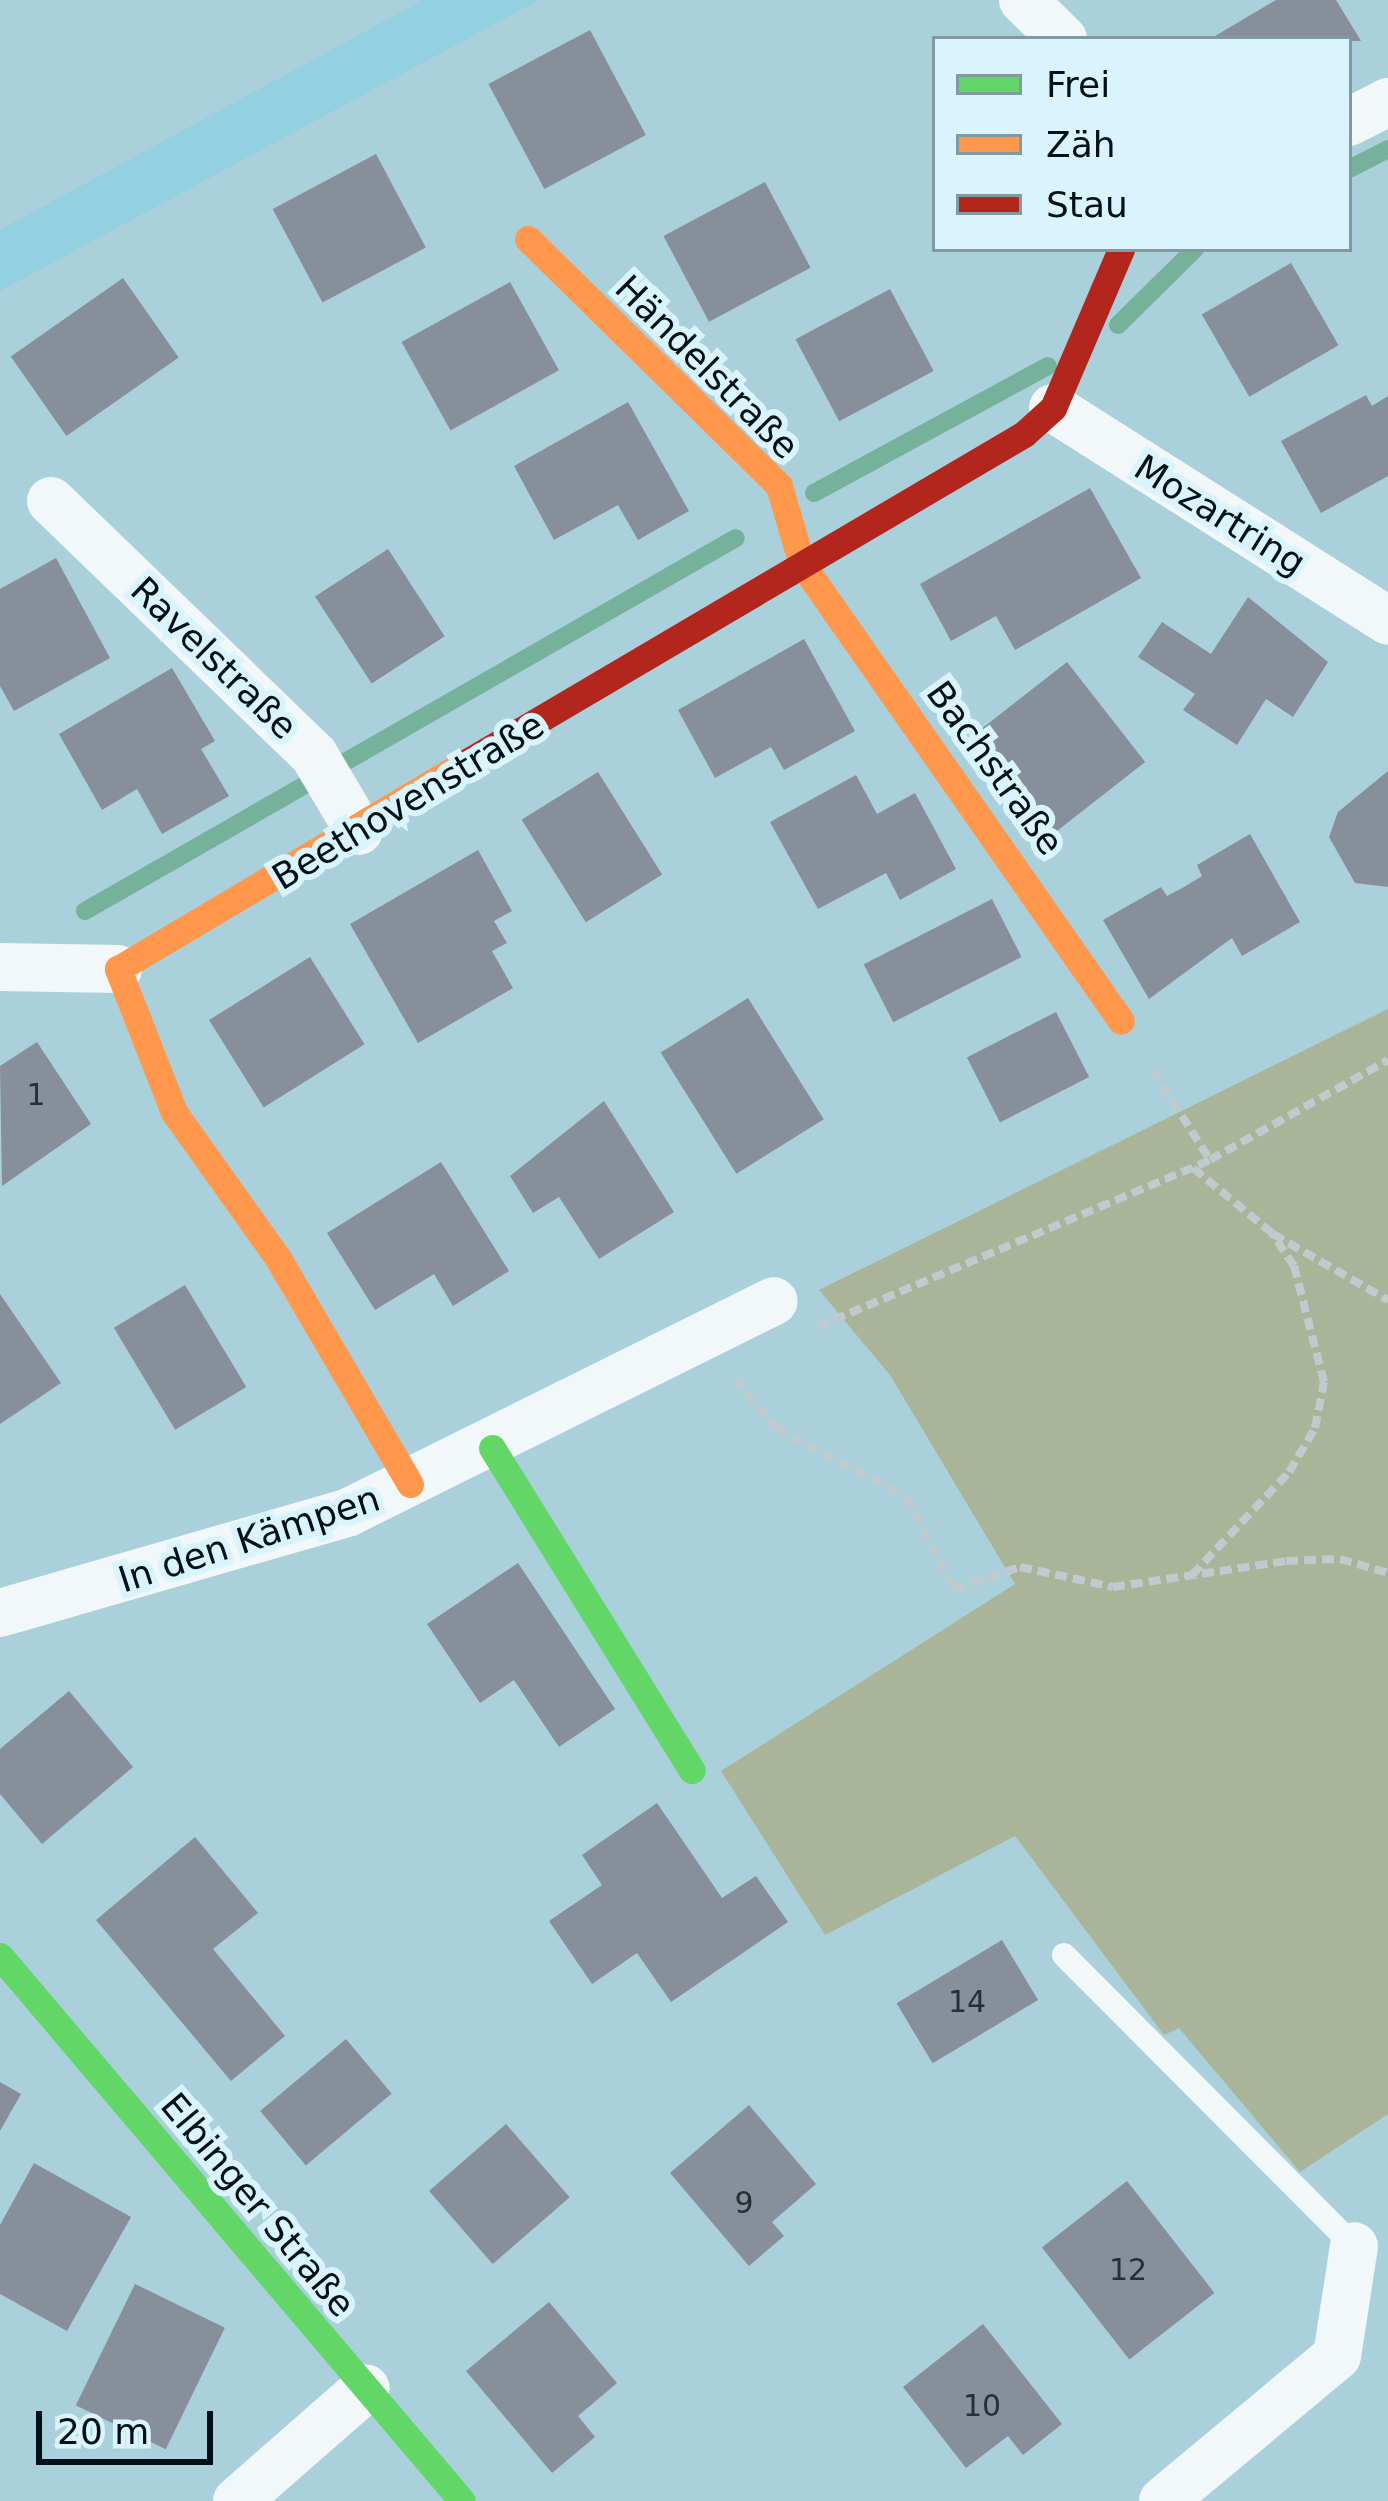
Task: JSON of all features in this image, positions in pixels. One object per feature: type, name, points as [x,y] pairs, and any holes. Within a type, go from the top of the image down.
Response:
[{"type":"street","points":[[1023,0],[1061,36]]},
{"type":"street","points":[[1352,120],[1388,102]]},
{"type":"street","name":"Händelstraße","points":[[528,239],[779,486],[802,564]]},
{"type":"street","points":[[1059,395],[1113,260]]},
{"type":"street","name":"Beethovenstraße","points":[[118,970],[336,792],[802,564],[994,455],[1059,395]]},
{"type":"street","name":"Mozartring","points":[[1059,395],[1388,621]]},
{"type":"street","name":"Ravelstraße","points":[[51,501],[336,792]]},
{"type":"street","name":"Bachstraße","points":[[802,564],[1121,1021]]},
{"type":"street","points":[[0,967],[118,970],[174,1112],[312,1311],[410,1484]]},
{"type":"street","name":"In den Kämpen","points":[[0,1613],[291,1533],[492,1448],[706,1332],[774,1301]]},
{"type":"street","points":[[492,1448],[692,1770]]},
{"type":"street","name":"Elbinger Straße","points":[[0,1955],[462,2501]]},
{"type":"street","points":[[1162,2501],[1336,2356],[1354,2246]]},
{"type":"street","points":[[237,2501],[366,2388]]},
{"type":"lane","points":[[1064,1954],[1354,2246]]},
{"type":"path","points":[[1121,1021],[1210,1160]]},
{"type":"path","points":[[774,1301],[824,1331],[1210,1160],[1388,1060]]},
{"type":"path","points":[[1193,1168],[1272,1233],[1388,1300]]},
{"type":"path","points":[[1192,1576],[1315,1429],[1319,1336],[1272,1233]]},
{"type":"path","points":[[706,1332],[776,1427],[908,1497],[954,1589],[1020,1567],[1113,1587],[1340,1559],[1388,1574]]},
{"type":"shaded area","points":[[423,0],[539,0],[0,291],[0,230]]},
{"type":"green space","points":[[1388,1009],[1388,2114],[1300,2172],[1179,2028],[1164,2035],[1015,1836],[825,1935],[721,1771],[1015,1584],[890,1375],[819,1290]]},
{"type":"building","points":[[1276,0],[1336,0],[1361,41],[1352,41],[1352,36],[1215,36]]},
{"type":"building","points":[[590,30],[646,135],[544,189],[488,84]]},
{"type":"building","points":[[376,154],[426,248],[322,303],[273,209]]},
{"type":"building","points":[[765,182],[811,268],[709,322],[663,236]]},
{"type":"building","points":[[1291,263],[1338,345],[1249,397],[1202,314]]},
{"type":"building","points":[[123,278],[179,357],[66,436],[11,357]]},
{"type":"building","points":[[510,282],[559,370],[451,430],[402,342]]},
{"type":"building","points":[[890,289],[934,371],[839,421],[796,339]]},
{"type":"building","points":[[1366,395],[1372,406],[1388,396],[1388,476],[1321,513],[1281,441]]},
{"type":"building","points":[[628,402],[689,511],[638,540],[618,505],[554,540],[514,466]]},
{"type":"building","points":[[1090,488],[1141,578],[1015,650],[996,616],[951,641],[920,584]]},
{"type":"building","points":[[388,549],[445,636],[372,684],[315,596]]},
{"type":"building","points":[[56,558],[110,658],[14,711],[0,686],[0,589]]},
{"type":"building","points":[[1248,597],[1328,662],[1293,717],[1266,699],[1237,745],[1183,710],[1195,694],[1138,657],[1162,622],[1211,654]]},
{"type":"building","points":[[804,639],[855,731],[784,770],[771,747],[715,778],[678,710]]},
{"type":"building","points":[[1067,662],[1145,762],[1047,839],[968,739]]},
{"type":"building","points":[[172,668],[215,741],[201,749],[229,796],[162,834],[137,789],[102,810],[59,734]]},
{"type":"building","points":[[1388,771],[1388,887],[1355,883],[1329,837],[1338,812]]},
{"type":"building","points":[[598,772],[662,875],[586,922],[522,820]]},
{"type":"building","points":[[856,775],[877,814],[915,793],[956,869],[900,900],[886,873],[818,909],[770,822]]},
{"type":"building","points":[[1250,834],[1300,922],[1242,956],[1232,938],[1149,999],[1103,920],[1161,887],[1167,896],[1184,887],[1202,876],[1197,865]]},
{"type":"building","points":[[478,850],[512,911],[494,921],[507,943],[492,951],[513,988],[418,1043],[350,924]]},
{"type":"building","points":[[992,899],[1022,957],[893,1022],[864,964]]},
{"type":"building","points":[[310,957],[365,1044],[264,1107],[209,1020]]},
{"type":"building","points":[[748,998],[824,1119],[736,1174],[661,1053]]},
{"type":"building","points":[[1056,1012],[1089,1077],[1000,1122],[967,1057]]},
{"type":"building","points":[[37,1042],[91,1124],[2,1186],[0,1066]]},
{"type":"building","points":[[604,1101],[674,1212],[599,1259],[559,1197],[533,1213],[510,1176]]},
{"type":"building","points":[[441,1162],[509,1271],[453,1306],[434,1274],[375,1310],[327,1233]]},
{"type":"building","points":[[185,1285],[246,1387],[175,1430],[114,1328]]},
{"type":"building","points":[[0,1294],[61,1383],[0,1424]]},
{"type":"building","points":[[518,1563],[615,1709],[559,1747],[514,1680],[480,1703],[427,1624]]},
{"type":"building","points":[[69,1691],[133,1767],[42,1844],[0,1794],[0,1749]]},
{"type":"building","points":[[657,1803],[722,1898],[756,1876],[788,1922],[671,2002],[637,1953],[592,1984],[549,1921],[602,1885],[582,1855]]},
{"type":"building","points":[[195,1837],[258,1913],[213,1949],[285,2036],[231,2081],[96,1920]]},
{"type":"building","points":[[1002,1940],[1038,2000],[933,2063],[897,2003]]},
{"type":"building","points":[[346,2039],[392,2093],[306,2165],[260,2111]]},
{"type":"building","points":[[0,2082],[21,2094],[0,2131]]},
{"type":"building","points":[[749,2105],[816,2184],[772,2222],[784,2236],[749,2266],[670,2173]]},
{"type":"building","points":[[506,2124],[570,2197],[493,2264],[429,2191]]},
{"type":"building","points":[[34,2163],[131,2217],[67,2331],[0,2294],[0,2225]]},
{"type":"building","points":[[1127,2181],[1214,2293],[1129,2359],[1042,2247]]},
{"type":"building","points":[[135,2284],[225,2328],[166,2449],[76,2405]]},
{"type":"building","points":[[549,2302],[617,2383],[578,2416],[595,2437],[552,2473],[466,2371]]},
{"type":"building","points":[[983,2324],[1062,2424],[1023,2455],[1008,2436],[966,2468],[903,2387]]},
{"type":"waterway","points":[[1352,167],[1388,149]]},
{"type":"waterway","points":[[1118,325],[1192,252]]},
{"type":"waterway","points":[[814,493],[1048,366]]},
{"type":"waterway","points":[[85,911],[736,538]]},
{"type":"traffic: fast","points":[[492,1448],[692,1770]]},
{"type":"traffic: fast","points":[[0,1956],[462,2501]]},
{"type":"traffic: slow","points":[[528,239],[779,486],[802,564],[1121,1021]]},
{"type":"traffic: slow","points":[[410,1484],[278,1258],[174,1112],[118,969],[469,761]]},
{"type":"traffic: jam","points":[[469,761],[1024,434],[1053,408],[1120,252]]}]
